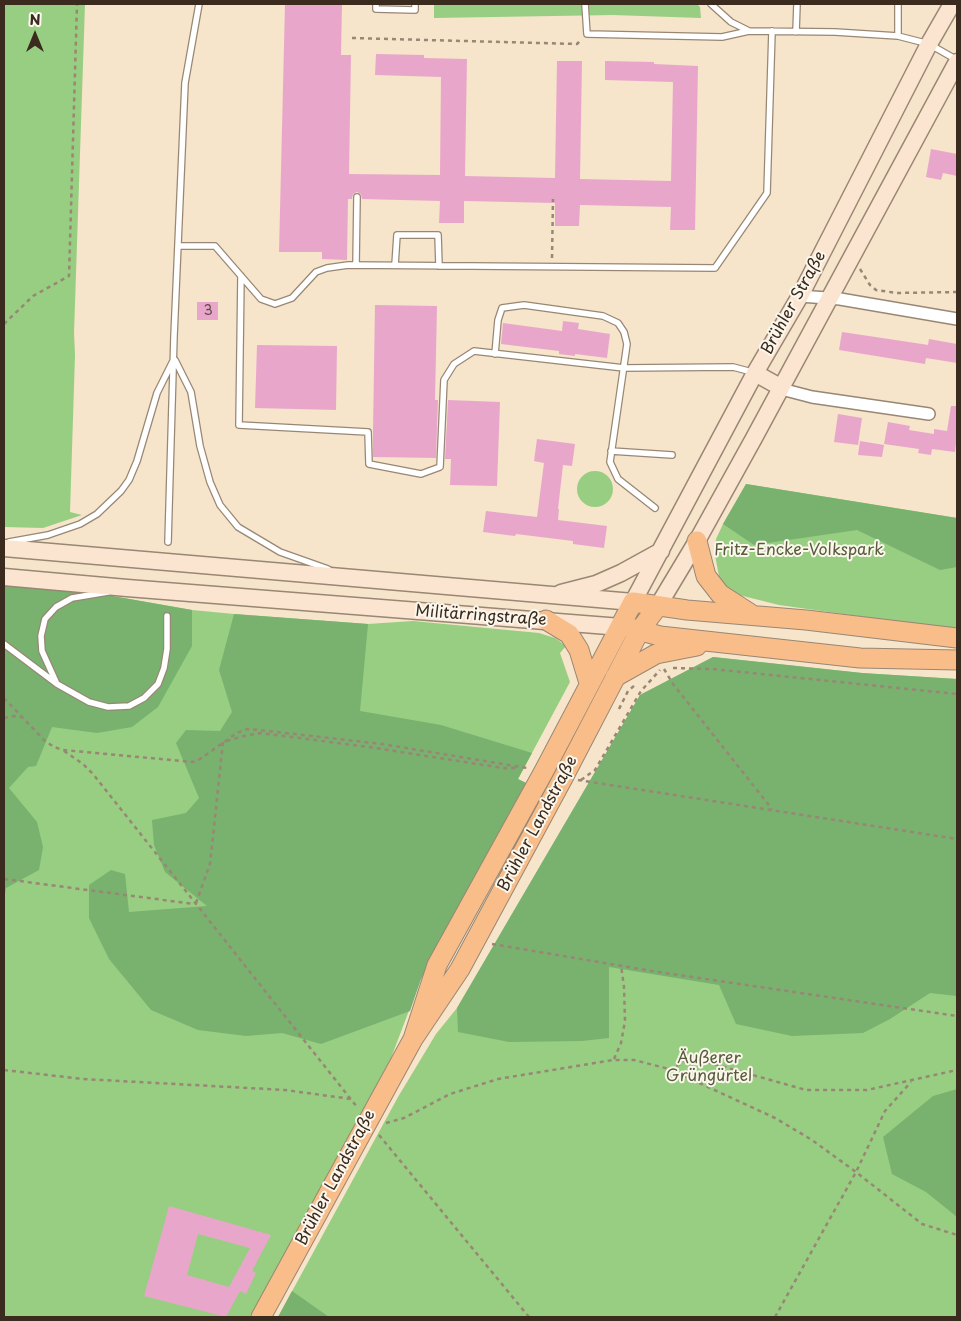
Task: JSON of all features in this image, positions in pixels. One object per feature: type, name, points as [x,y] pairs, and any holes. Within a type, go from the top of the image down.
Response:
[{"type":"main road","name":"Brühler Straße","points":[[633,602],[755,373],[800,296],[929,44],[952,4]]},
{"type":"main road","name":"Brühler Straße","points":[[658,606],[697,541],[957,61]]},
{"type":"main road","points":[[755,373],[780,387]]},
{"type":"main road","points":[[697,541],[706,576],[720,594],[752,615]]},
{"type":"main road","name":"Militärringstraße","points":[[4,548],[348,576],[549,596],[633,602],[687,610],[806,620],[957,638]]},
{"type":"main road","points":[[549,596],[596,584],[621,573],[661,551]]},
{"type":"main road","name":"Militärringstraße","points":[[4,576],[127,588],[621,627],[660,636],[860,658],[957,660]]},
{"type":"main road","name":"Brühler Landstraße","points":[[261,1317],[374,1122],[413,1039],[437,965],[633,602]]},
{"type":"main road","name":"Brühler Landstraße","points":[[413,1039],[460,969],[564,778],[640,630],[658,606]]},
{"type":"main road","points":[[546,620],[569,634],[579,650],[589,683]]},
{"type":"main road","points":[[615,677],[656,654],[716,642]]},
{"type":"street","points":[[800,296],[957,319]]},
{"type":"street","points":[[780,387],[812,397],[929,414]]},
{"type":"lane","points":[[168,542],[185,83],[199,4]]},
{"type":"lane","points":[[376,4],[376,8],[415,10],[415,4]]},
{"type":"lane","points":[[585,4],[587,34],[722,37],[749,30],[898,36],[929,44],[957,61]]},
{"type":"lane","points":[[711,4],[731,22],[749,30]]},
{"type":"lane","points":[[796,32],[797,4]]},
{"type":"lane","points":[[898,4],[898,36]]},
{"type":"lane","points":[[178,246],[215,246],[261,299],[275,304],[292,298],[316,272],[327,268],[356,265],[715,268],[767,193],[772,31]]},
{"type":"lane","points":[[356,265],[357,197]]},
{"type":"lane","points":[[395,266],[396,235],[438,235],[439,266]]},
{"type":"lane","points":[[241,276],[239,425],[368,432],[369,464],[421,474],[440,467],[444,380],[454,364],[474,351],[624,368],[733,367],[755,373]]},
{"type":"lane","points":[[495,354],[498,320],[502,308],[524,305],[604,316],[618,322],[624,332],[626,344],[610,462],[618,479],[655,508]]},
{"type":"lane","points":[[4,543],[48,535],[80,524],[97,514],[121,491],[129,480],[137,461],[156,393],[174,359]]},
{"type":"lane","points":[[174,359],[191,392],[200,446],[210,482],[220,505],[238,527],[280,552],[348,576]]},
{"type":"lane","points":[[612,451],[672,455]]},
{"type":"lane","points":[[56,684],[42,651],[41,636],[45,619],[56,607],[72,598],[127,588]]},
{"type":"lane","points":[[4,644],[56,684],[89,702],[108,707],[128,706],[144,698],[158,684],[164,668],[167,649],[167,616]]},
{"type":"path","points":[[4,324],[33,296],[69,276],[77,4]]},
{"type":"path","points":[[352,38],[576,44],[587,34]]},
{"type":"path","points":[[552,267],[553,199]]},
{"type":"path","points":[[856,268],[861,270],[870,285],[876,290],[897,293],[957,292]]},
{"type":"path","points":[[663,668],[773,810]]},
{"type":"path","points":[[957,694],[712,669],[663,668],[641,691],[595,770],[579,781],[957,840]]},
{"type":"path","points":[[4,698],[45,741],[63,750],[193,762],[200,759],[223,742],[237,733],[247,729],[382,744],[528,768],[503,768],[369,747],[260,734],[223,742]]},
{"type":"path","points":[[4,718],[14,716],[23,718]]},
{"type":"path","points":[[195,904],[210,864],[223,742]]},
{"type":"path","points":[[63,750],[83,764],[93,774],[195,904],[352,1099],[374,1122],[529,1317]]},
{"type":"path","points":[[4,879],[195,904]]},
{"type":"path","points":[[490,944],[620,966],[957,1016]]},
{"type":"path","points":[[613,1060],[621,1042],[625,1020],[624,988],[620,966]]},
{"type":"path","points":[[374,1122],[404,1118],[450,1094],[498,1079],[613,1060],[634,1060],[668,1069],[775,1118],[812,1140],[922,1224],[957,1235]]},
{"type":"path","points":[[668,1069],[690,1060],[703,1061],[806,1090],[867,1090],[957,1070]]},
{"type":"path","points":[[4,1070],[83,1079],[285,1090],[352,1099]]},
{"type":"path","points":[[775,1317],[856,1172],[886,1111],[912,1081]]},
{"type":"green space","points":[[4,4],[85,4],[70,512],[82,515],[43,528],[4,527]]},
{"type":"green space","points":[[434,4],[697,4],[700,7],[701,18],[613,15],[434,18]]},
{"type":"green space","points":[[595,471],[608,476],[613,489],[608,502],[595,507],[582,502],[577,489],[582,476]]},
{"type":"green space","name":"Fritz-Encke-Volkspark","points":[[746,484],[957,518],[957,630],[779,605],[727,592],[714,581],[719,576],[714,550],[716,539],[723,524]]},
{"type":"green space","points":[[746,484],[957,518],[957,567],[940,570],[857,530],[754,545],[723,524]]},
{"type":"green space","points":[[4,583],[84,591],[192,610],[234,614],[368,624],[413,621],[539,633],[555,638],[566,646],[560,653],[570,682],[518,779],[526,783],[462,899],[421,979],[391,1058],[251,1317],[4,1317]]},
{"type":"green space","points":[[4,583],[84,591],[192,610],[192,646],[158,707],[132,727],[97,733],[52,727],[36,766],[28,767],[9,788],[37,822],[43,847],[39,870],[6,888],[4,900]]},
{"type":"green space","points":[[234,614],[368,624],[360,711],[441,725],[532,753],[518,779],[526,783],[462,899],[421,979],[410,1011],[321,1044],[282,1033],[246,1036],[198,1030],[151,1010],[109,959],[89,918],[89,885],[111,870],[125,874],[129,912],[207,906],[165,872],[154,845],[152,820],[186,813],[199,798],[176,743],[186,730],[220,731],[232,712],[219,670]]},
{"type":"green space","name":"Äußerer Grüngürtel","points":[[713,657],[862,673],[957,679],[957,1317],[278,1317],[398,1097],[436,1034],[457,1008],[640,695]]},
{"type":"green space","points":[[713,657],[862,673],[957,679],[957,996],[930,993],[890,1019],[863,1033],[792,1036],[736,1024],[719,985],[609,967],[609,1038],[582,1041],[509,1042],[458,1032],[457,1008],[640,695]]},
{"type":"green space","points":[[957,1089],[957,1217],[926,1192],[892,1174],[883,1137],[933,1096]]},
{"type":"green space","points":[[292,1291],[329,1317],[278,1317]]},
{"type":"building","points":[[285,4],[342,4],[341,55],[351,55],[349,174],[440,175],[441,77],[375,75],[376,54],[424,55],[424,58],[467,59],[465,176],[555,178],[557,61],[582,61],[580,179],[671,181],[673,82],[605,80],[605,61],[654,62],[654,64],[698,66],[695,230],[670,230],[671,207],[580,205],[579,226],[555,226],[555,203],[464,201],[464,223],[439,223],[440,201],[362,199],[361,194],[357,192],[353,194],[352,199],[348,199],[347,260],[322,259],[322,252],[279,252]]},
{"type":"building","points":[[931,149],[957,154],[957,176],[943,173],[941,180],[926,177]]},
{"type":"building","points":[[197,302],[218,302],[218,320],[197,320]]},
{"type":"building","points":[[375,305],[437,306],[435,400],[438,400],[436,458],[373,457]]},
{"type":"building","points":[[563,321],[579,323],[578,329],[610,334],[607,358],[559,354],[559,351],[501,344],[503,323],[562,331]]},
{"type":"building","points":[[842,332],[928,345],[929,339],[957,344],[957,363],[926,358],[925,364],[839,350]]},
{"type":"building","points":[[257,345],[337,346],[336,410],[255,408]]},
{"type":"building","points":[[448,400],[500,402],[497,486],[450,485],[451,459],[445,459]]},
{"type":"building","points":[[951,406],[957,406],[955,452],[932,449],[931,455],[918,453],[919,449],[884,444],[888,422],[910,426],[909,430],[934,434],[934,429],[947,431]]},
{"type":"building","points":[[838,414],[862,418],[858,445],[834,442]]},
{"type":"building","points":[[537,439],[575,444],[572,466],[563,465],[558,520],[607,526],[604,548],[573,544],[573,541],[483,532],[486,511],[537,517],[544,463],[534,461]]},
{"type":"building","points":[[860,441],[884,445],[882,457],[858,455]]},
{"type":"building","points":[[169,1206],[271,1235],[252,1271],[256,1273],[246,1294],[240,1291],[226,1317],[144,1296]],"holes":[[[198,1234],[250,1248],[229,1287],[187,1275]]]}]
